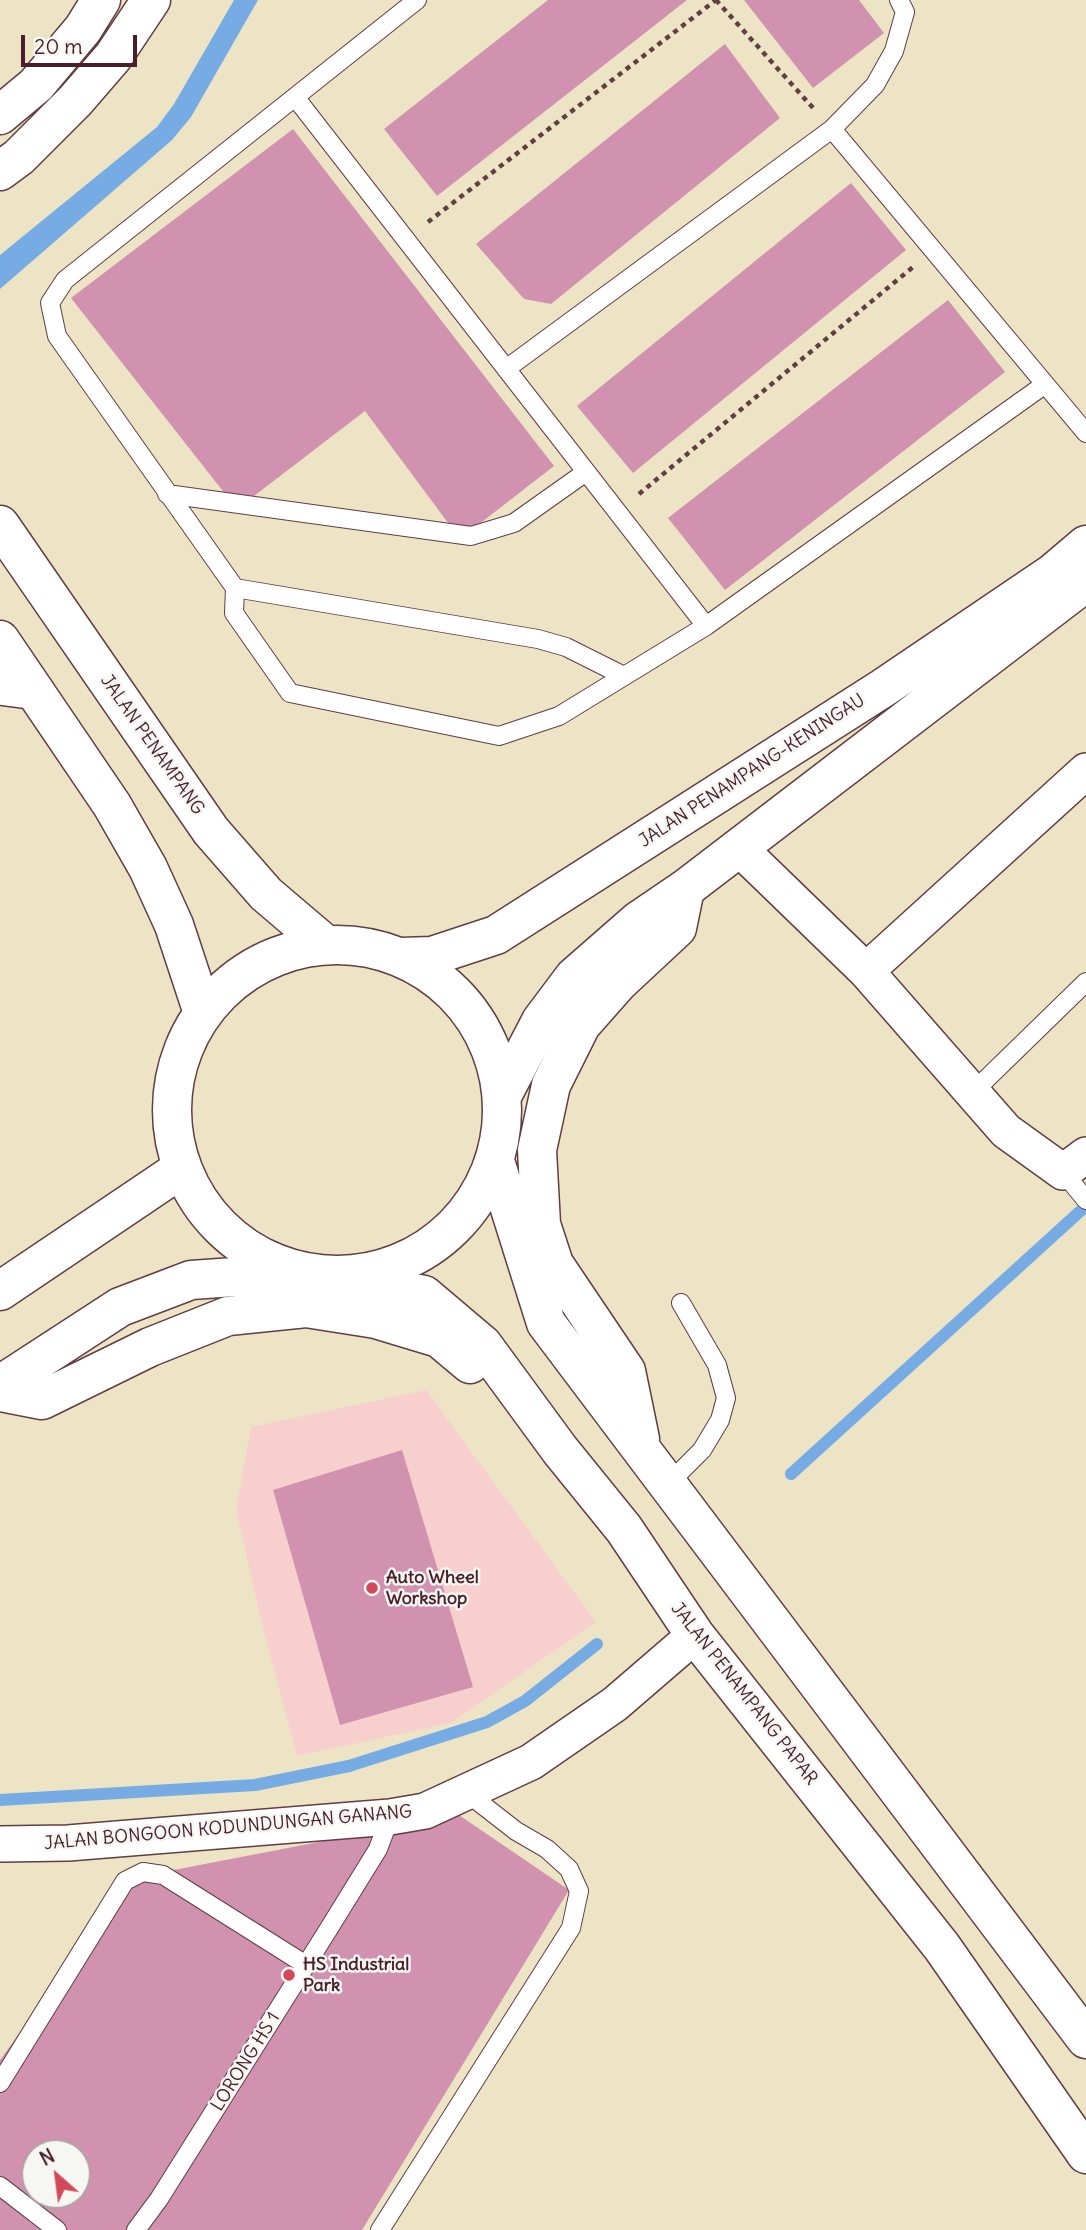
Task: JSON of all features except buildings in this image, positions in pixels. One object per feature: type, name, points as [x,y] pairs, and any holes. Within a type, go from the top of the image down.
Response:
[{"type":"main road","points":[[0,115],[36,85],[83,29],[101,0]]},
{"type":"main road","points":[[0,171],[19,157],[75,101],[113,57],[151,0]]},
{"type":"main road","name":"JALAN PENAMPANG","points":[[0,525],[211,831],[266,894],[326,945]]},
{"type":"main road","name":"JALAN PENAMPANG-KENINGAU","points":[[401,957],[432,956],[496,935],[883,688],[1030,588],[1086,545]]},
{"type":"main road","points":[[503,1094],[541,1021],[574,977],[638,921],[685,889],[1086,582]]},
{"type":"main road","points":[[0,640],[18,690],[112,805],[148,868],[174,925],[203,1013]]},
{"type":"main road","points":[[642,1450],[626,1371],[554,1264],[541,1224],[537,1150],[551,1084],[582,1025],[619,982],[677,928],[685,889]]},
{"type":"main road","points":[[0,1385],[120,1307],[191,1280],[379,1271],[430,1248],[470,1210],[495,1161],[502,1128],[503,1094],[493,1051],[471,1012],[440,980],[401,957],[364,947],[326,945],[279,956],[237,979],[203,1013],[178,1062],[171,1116],[181,1170],[209,1216],[250,1252],[312,1274]]},
{"type":"main road","points":[[495,1161],[546,1323],[1086,2039]]},
{"type":"main road","points":[[0,1291],[181,1170]]},
{"type":"main road","name":"JALAN PENAMPANG PAPAR","points":[[312,1274],[424,1295],[483,1345],[560,1450],[624,1529],[695,1635],[942,1947],[1086,2154]]},
{"type":"main road","points":[[0,1392],[42,1400],[150,1347],[228,1316],[306,1308],[376,1318],[439,1338],[560,1450]]},
{"type":"street","points":[[866,971],[1086,771]]},
{"type":"street","points":[[738,847],[866,971],[1006,1130],[1075,1164]]},
{"type":"street","name":"JALAN BONGOON KODUNDUNGAN GANANG","points":[[0,1844],[68,1843],[390,1817],[425,1811],[531,1762],[615,1704],[695,1635]]},
{"type":"lane","points":[[417,0],[65,280],[50,303],[57,336],[235,588],[234,613],[290,693],[499,736],[559,716],[706,626],[1044,385]]},
{"type":"lane","points":[[506,369],[832,129],[875,85],[894,51],[905,12],[899,0]]},
{"type":"lane","points":[[295,97],[706,626]]},
{"type":"lane","points":[[832,129],[1086,433]]},
{"type":"lane","points":[[167,495],[471,536],[514,523],[586,472]]},
{"type":"lane","points":[[1030,588],[1086,523]]},
{"type":"lane","points":[[235,588],[538,639],[566,647],[624,676]]},
{"type":"lane","points":[[973,1092],[1086,982]]},
{"type":"lane","points":[[1075,1164],[1086,1199]]},
{"type":"lane","points":[[667,1485],[702,1451],[720,1420],[726,1398],[717,1366],[681,1303]]},
{"type":"lane","points":[[380,2230],[571,1928],[579,1891],[569,1869],[547,1849],[516,1831],[466,1792]]},
{"type":"lane","name":"LORONG HS 1","points":[[136,2230],[167,2187],[378,1849],[390,1817]]},
{"type":"lane","points":[[0,2082],[125,1881],[143,1872],[163,1875],[306,1965]]},
{"type":"lane","points":[[0,2186],[57,2230]]},
{"type":"path","points":[[405,239],[716,0],[832,129]]},
{"type":"path","points":[[617,512],[933,251]]},
{"type":"shaded area","points":[[426,1390],[596,1622],[451,1723],[297,1756],[263,1629],[236,1509],[251,1427]]},
{"type":"water","points":[[234,0],[258,0],[191,117],[172,140],[0,289],[0,255],[157,127],[174,104]]},
{"type":"waterway","points":[[791,1474],[1086,1206]]},
{"type":"waterway","points":[[0,1800],[255,1785],[349,1766],[487,1722],[525,1701],[597,1644]]},
{"type":"place","name":"Auto Wheel Workshop","points":[[372,1588]]},
{"type":"place","name":"HS Industrial Park","points":[[289,1975]]}]
